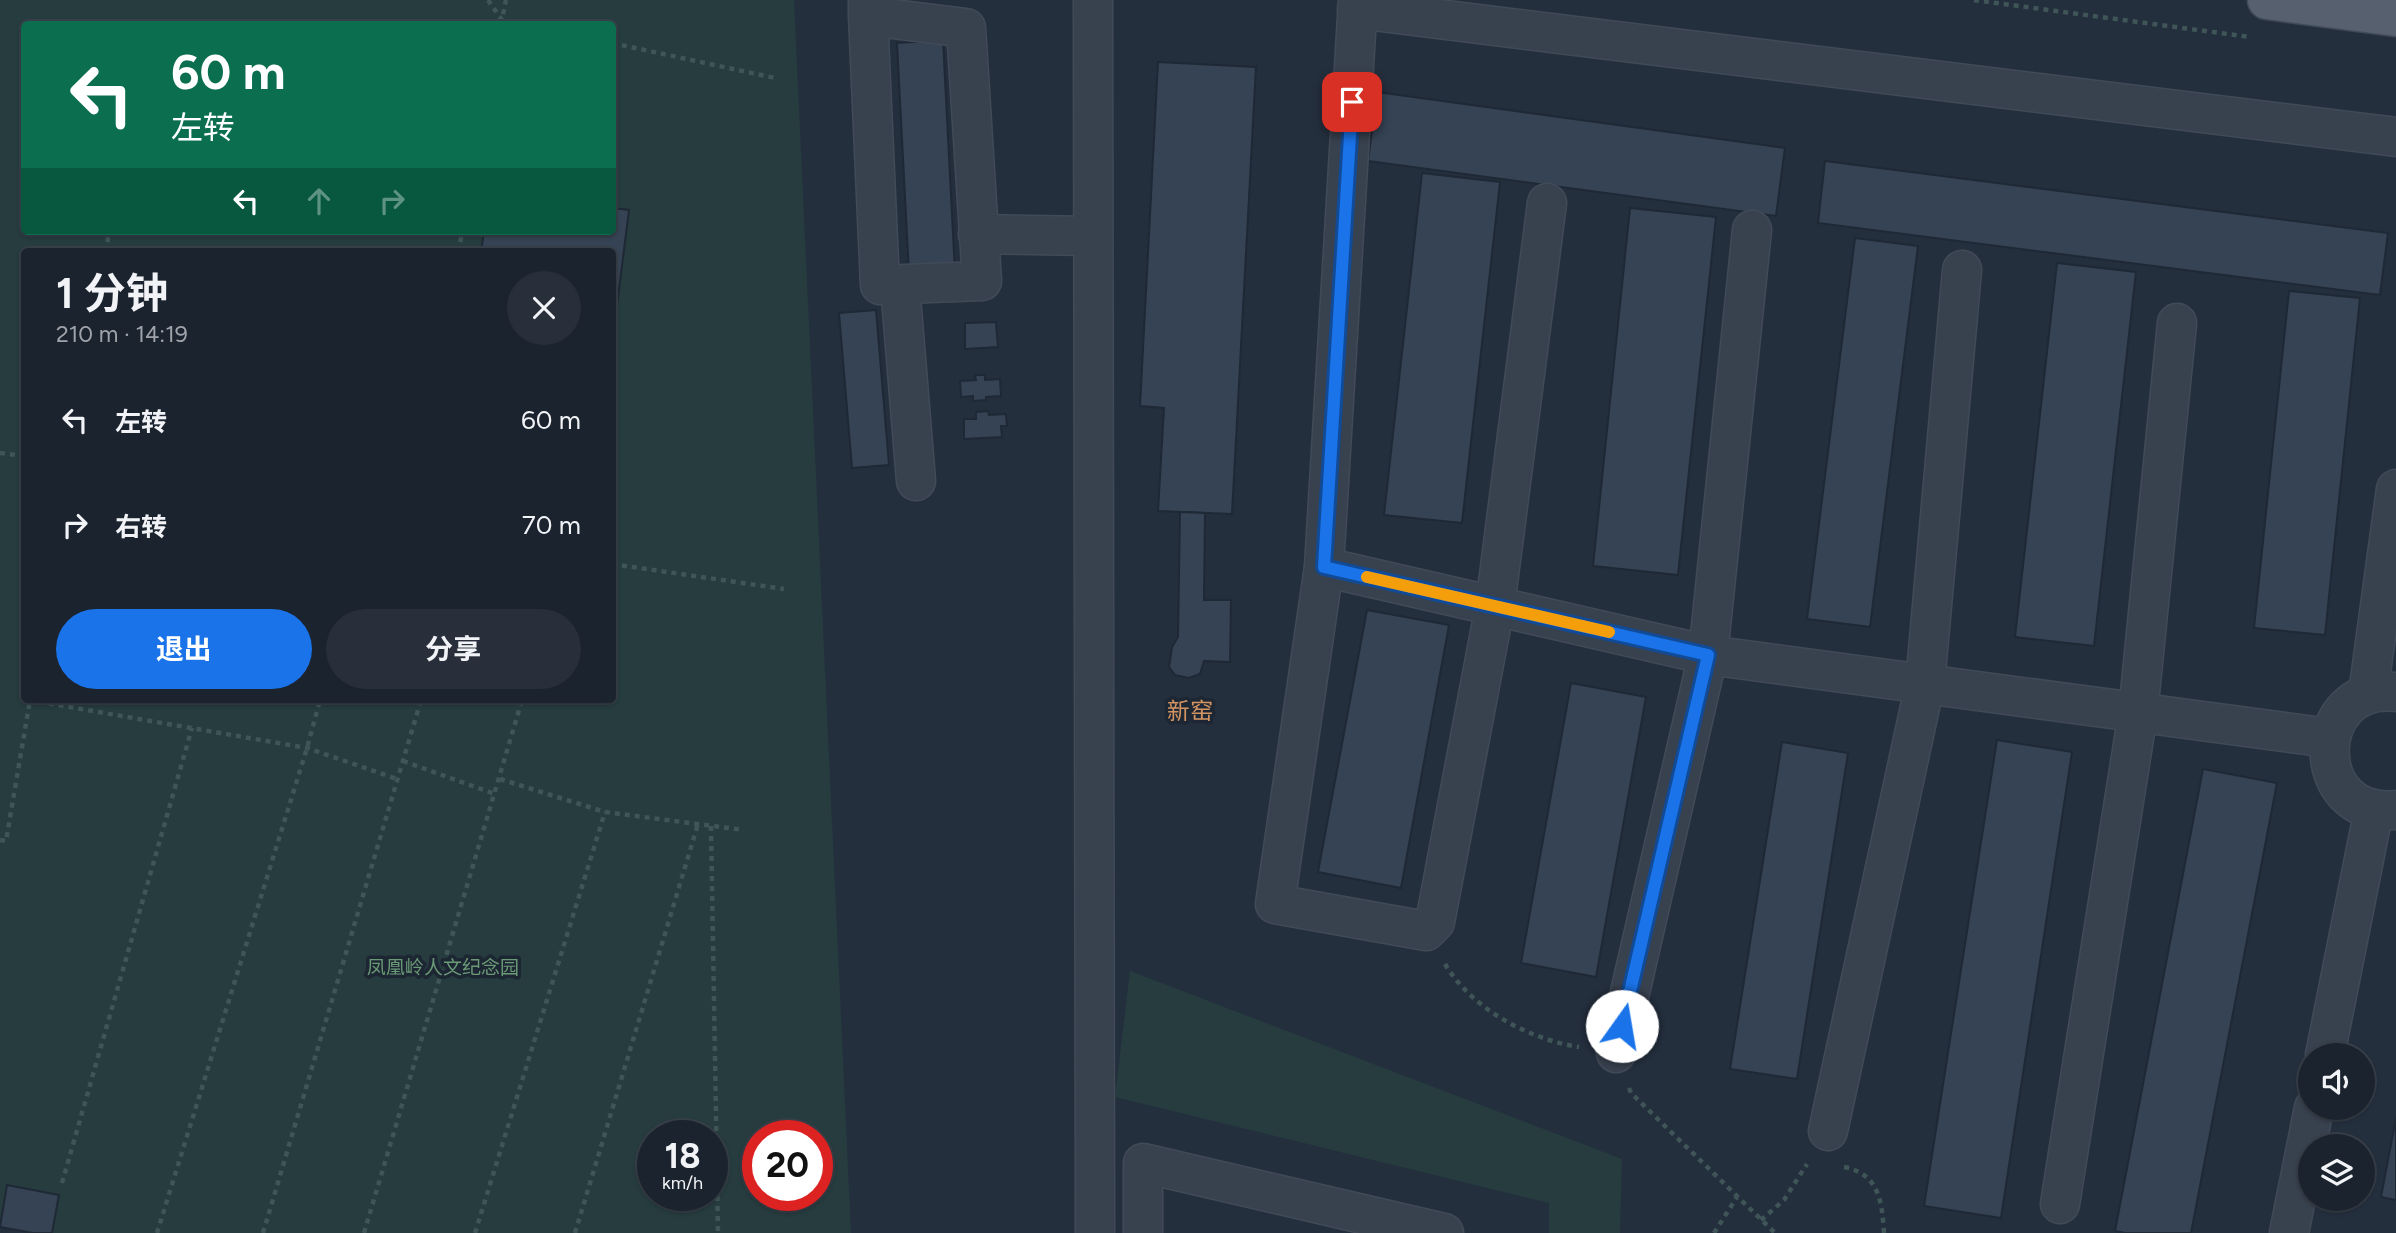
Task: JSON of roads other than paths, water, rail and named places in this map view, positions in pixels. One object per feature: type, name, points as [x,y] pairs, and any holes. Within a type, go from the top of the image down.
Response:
[{"type":"main road","points":[[2267,0],[2396,17]]},
{"type":"street","points":[[1093,0],[1095,1233]]},
{"type":"street","points":[[1546,203],[1494,606],[1435,922],[1426,931],[1275,904],[1324,567],[1357,4],[2396,137]]},
{"type":"street","points":[[868,8],[966,28],[978,234],[982,281],[880,285],[868,8]]},
{"type":"street","points":[[1616,1053],[1708,655],[1752,230]]},
{"type":"street","points":[[978,234],[1093,236]]},
{"type":"street","points":[[1831,1148],[1925,684],[1962,270]]},
{"type":"street","points":[[900,285],[916,481]]},
{"type":"street","points":[[2060,1204],[2138,713],[2177,323]]},
{"type":"street","points":[[2328,1043],[2385,810],[2364,807],[2347,796],[2334,779],[2328,759],[2329,738],[2337,719],[2351,704],[2382,693],[2396,489]]},
{"type":"street","points":[[1324,567],[1708,655],[2329,738]]},
{"type":"street","points":[[2289,1233],[2312,1120]]},
{"type":"street","points":[[1143,1233],[1143,1164],[1444,1233]]},
{"type":"district","name":"新窑","points":[[1190,711]]},
{"type":"park label","name":"凤凰岭人文纪念园","points":[[443,967]]}]
